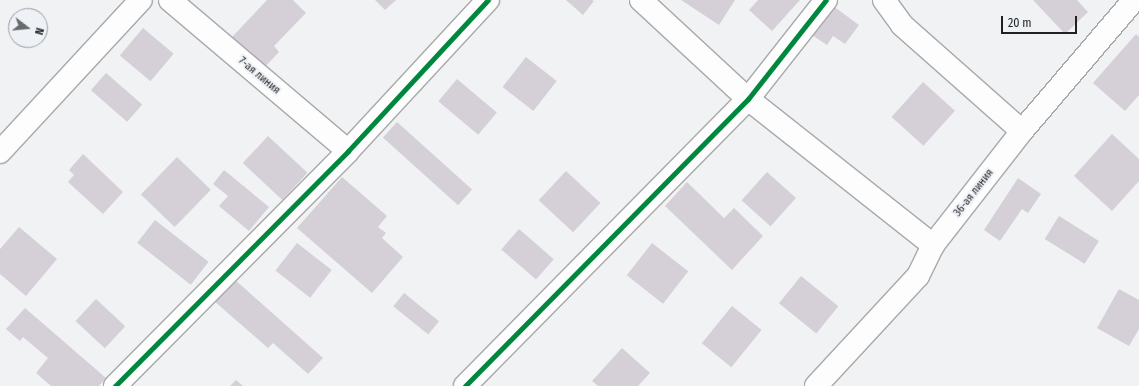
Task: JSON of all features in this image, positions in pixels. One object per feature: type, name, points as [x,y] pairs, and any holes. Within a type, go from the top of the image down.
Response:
[{"type":"street","points":[[0,152],[141,0]]},
{"type":"street","name":"7-ая линия","points":[[170,0],[348,151]]},
{"type":"street","points":[[115,386],[348,151],[488,0]]},
{"type":"street","points":[[641,0],[748,99],[933,245]]},
{"type":"street","points":[[465,386],[748,99],[826,0]]},
{"type":"street","points":[[884,0],[902,25],[1022,131]]},
{"type":"street","name":"36-ая линия","points":[[816,386],[918,276],[933,245],[1022,131],[1134,0]]},
{"type":"building","points":[[267,0],[293,0],[306,13],[274,46],[279,52],[264,68],[232,37]]},
{"type":"building","points":[[375,0],[396,0],[385,10]]},
{"type":"building","points":[[566,0],[592,0],[594,1],[583,15]]},
{"type":"building","points":[[681,0],[735,0],[719,25]]},
{"type":"building","points":[[758,0],[800,0],[772,31],[749,10]]},
{"type":"building","points":[[1033,0],[1077,0],[1088,12],[1065,34]]},
{"type":"building","points":[[833,6],[859,25],[845,44],[833,36],[827,45],[812,35]]},
{"type":"building","points":[[143,28],[174,54],[151,81],[120,56]]},
{"type":"building","points":[[1136,34],[1139,37],[1139,95],[1125,111],[1093,83]]},
{"type":"building","points":[[526,57],[557,81],[533,111],[503,87]]},
{"type":"building","points":[[106,73],[142,104],[127,122],[91,90]]},
{"type":"building","points":[[457,79],[497,112],[478,135],[438,101]]},
{"type":"building","points":[[923,82],[955,111],[924,146],[892,117]]},
{"type":"building","points":[[397,122],[472,190],[458,205],[383,138]]},
{"type":"building","points":[[1112,134],[1139,159],[1139,181],[1112,211],[1074,176]]},
{"type":"building","points":[[268,136],[307,173],[282,200],[243,163]]},
{"type":"building","points":[[83,154],[123,192],[103,214],[68,182],[74,175],[69,170]]},
{"type":"building","points":[[177,157],[211,190],[175,227],[141,194]]},
{"type":"building","points":[[224,170],[269,207],[249,231],[219,206],[228,196],[213,184]]},
{"type":"building","points":[[566,171],[600,203],[573,232],[539,200]]},
{"type":"building","points":[[767,172],[796,198],[771,226],[742,200]]},
{"type":"building","points":[[342,177],[387,216],[378,227],[386,233],[382,238],[403,257],[372,293],[297,228]]},
{"type":"building","points":[[1018,178],[1041,194],[1028,213],[1022,209],[1000,241],[984,230]]},
{"type":"building","points":[[687,182],[724,218],[734,208],[763,236],[732,270],[665,206]]},
{"type":"building","points":[[1059,216],[1099,241],[1085,264],[1045,239]]},
{"type":"building","points":[[155,220],[209,262],[191,285],[137,243]]},
{"type":"building","points":[[19,227],[57,259],[26,296],[0,274],[0,249]]},
{"type":"building","points":[[519,229],[554,259],[536,280],[501,249]]},
{"type":"building","points":[[297,243],[332,270],[310,298],[275,271]]},
{"type":"building","points":[[652,243],[688,271],[663,304],[627,275]]},
{"type":"building","points":[[801,276],[838,306],[816,333],[779,303]]},
{"type":"building","points":[[234,279],[323,358],[308,374],[273,343],[268,348],[214,301]]},
{"type":"building","points":[[1119,289],[1139,300],[1139,329],[1129,346],[1097,328]]},
{"type":"building","points":[[404,293],[439,321],[428,335],[393,306]]},
{"type":"building","points":[[96,299],[125,326],[105,348],[76,321]]},
{"type":"building","points":[[732,306],[762,330],[731,367],[702,343]]},
{"type":"building","points":[[25,308],[106,378],[99,386],[51,386],[36,373],[48,358],[23,337],[20,341],[6,329]]},
{"type":"building","points":[[622,348],[650,373],[638,386],[598,386],[592,381]]},
{"type":"building","points":[[236,380],[243,386],[230,386]]},
{"type":"cycle path","points":[[115,386],[348,151],[488,0]]},
{"type":"cycle path","points":[[465,386],[748,99],[826,0]]}]
